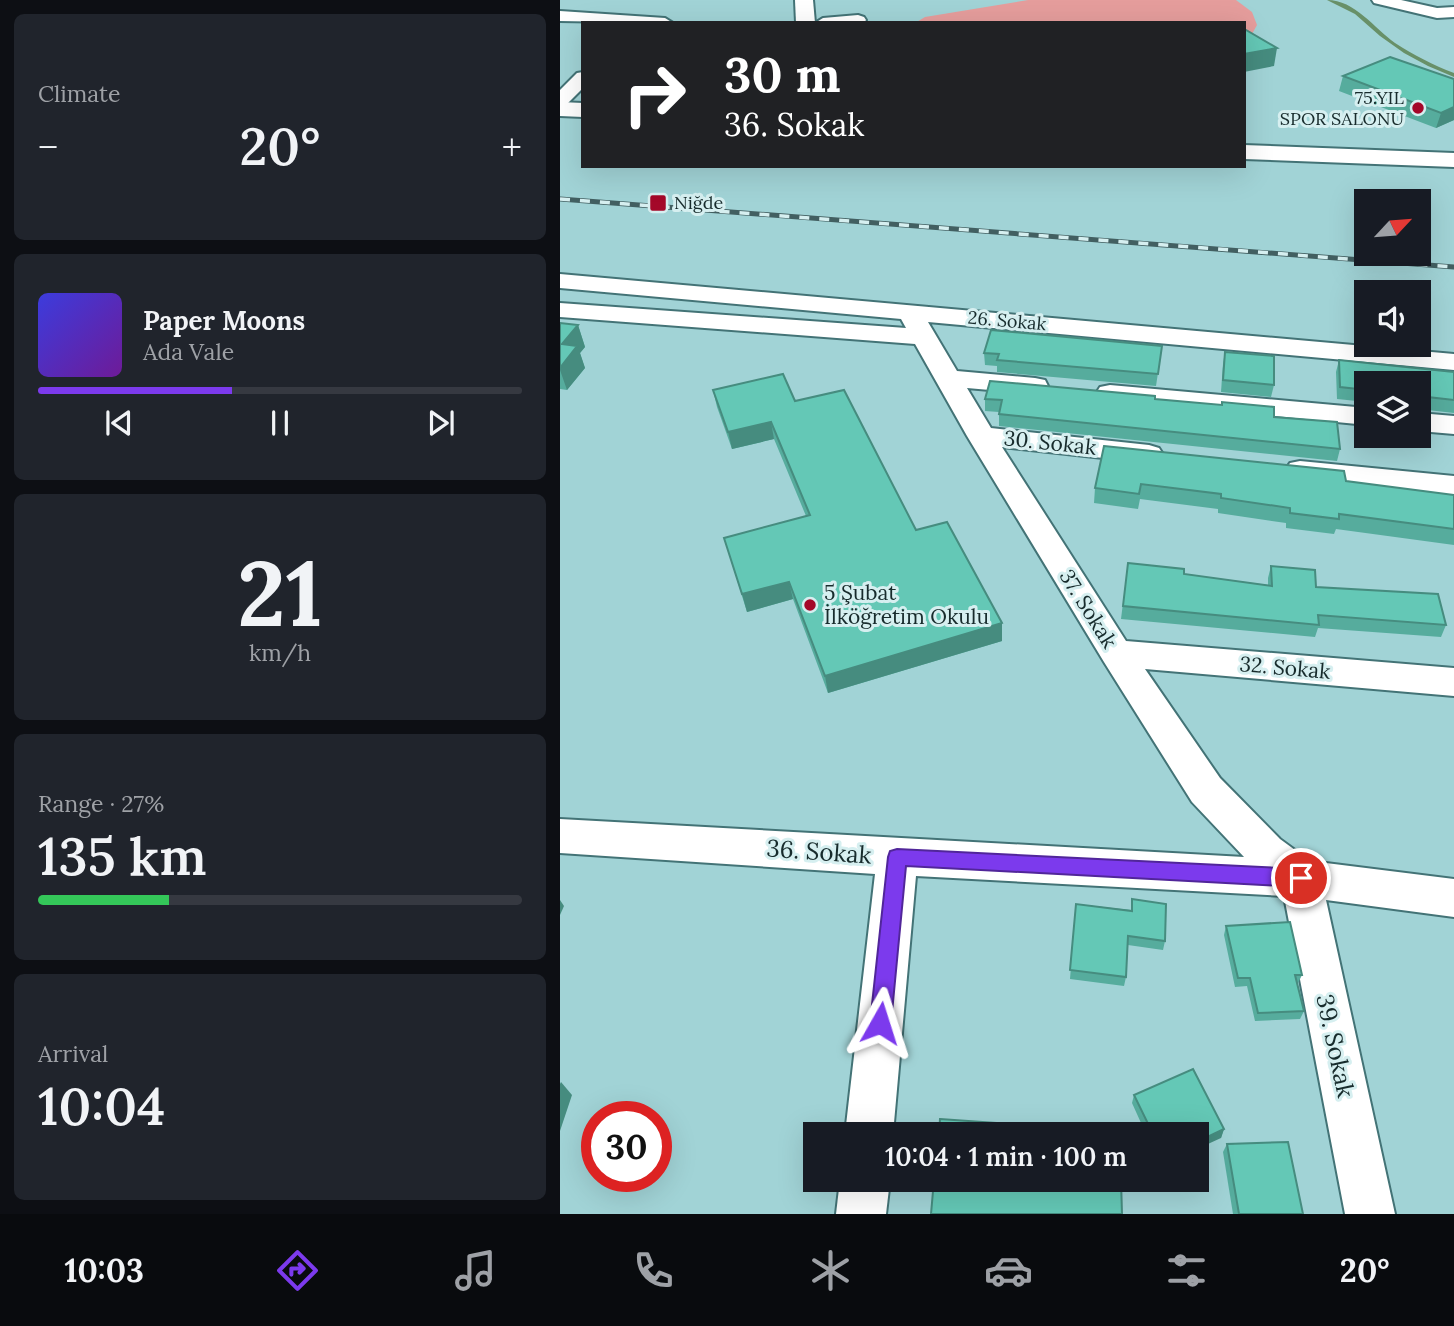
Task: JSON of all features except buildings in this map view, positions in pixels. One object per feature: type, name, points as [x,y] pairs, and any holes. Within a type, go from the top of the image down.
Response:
[{"type":"main road","points":[[804,0],[806,21]]},
{"type":"main road","points":[[1246,137],[1454,145]]},
{"type":"main road","points":[[1246,152],[1454,160]]},
{"type":"street","points":[[1380,0],[1437,13],[1454,12]]},
{"type":"street","points":[[639,21],[654,7]]},
{"type":"street","points":[[1437,13],[1454,30]]},
{"type":"street","points":[[560,16],[625,21]]},
{"type":"street","points":[[846,21],[858,20]]},
{"type":"street","points":[[566,102],[581,80]]},
{"type":"street","name":"26. Sokak","points":[[560,281],[916,325],[1454,362]]},
{"type":"street","points":[[560,310],[916,325]]},
{"type":"street","name":"37. Sokak","points":[[916,325],[981,436],[1116,653],[1206,790],[1266,852],[1301,878]]},
{"type":"street","points":[[947,378],[1055,388]]},
{"type":"street","points":[[1082,390],[1354,416]]},
{"type":"street","points":[[1431,423],[1454,425]]},
{"type":"street","name":"30. Sokak","points":[[981,436],[1176,457]]},
{"type":"street","points":[[1273,467],[1454,486]]},
{"type":"street","name":"32. Sokak","points":[[1116,653],[1454,682]]},
{"type":"street","name":"36. Sokak","points":[[560,836],[1301,878],[1454,898]]},
{"type":"street","points":[[870,1122],[897,857]]},
{"type":"street","name":"39. Sokak","points":[[1301,878],[1370,1214]]},
{"type":"street","points":[[861,1214],[863,1192]]},
{"type":"shaded area","points":[[1028,0],[1236,0],[1252,12],[1257,25],[1246,39],[1246,21],[918,21],[925,17]]},
{"type":"waterway","points":[[1329,0],[1350,8],[1406,52],[1454,75]]},
{"type":"railway","points":[[560,199],[1454,267]]},
{"type":"place","name":"75.YIL SPOR SALONU","points":[[1418,108]]},
{"type":"place","name":"Niğde","points":[[658,203]]},
{"type":"place","name":"5 Şubat İlköğretim Okulu","points":[[810,605]]},
{"type":"route","points":[[880,1023],[897,857],[1301,878]]}]
